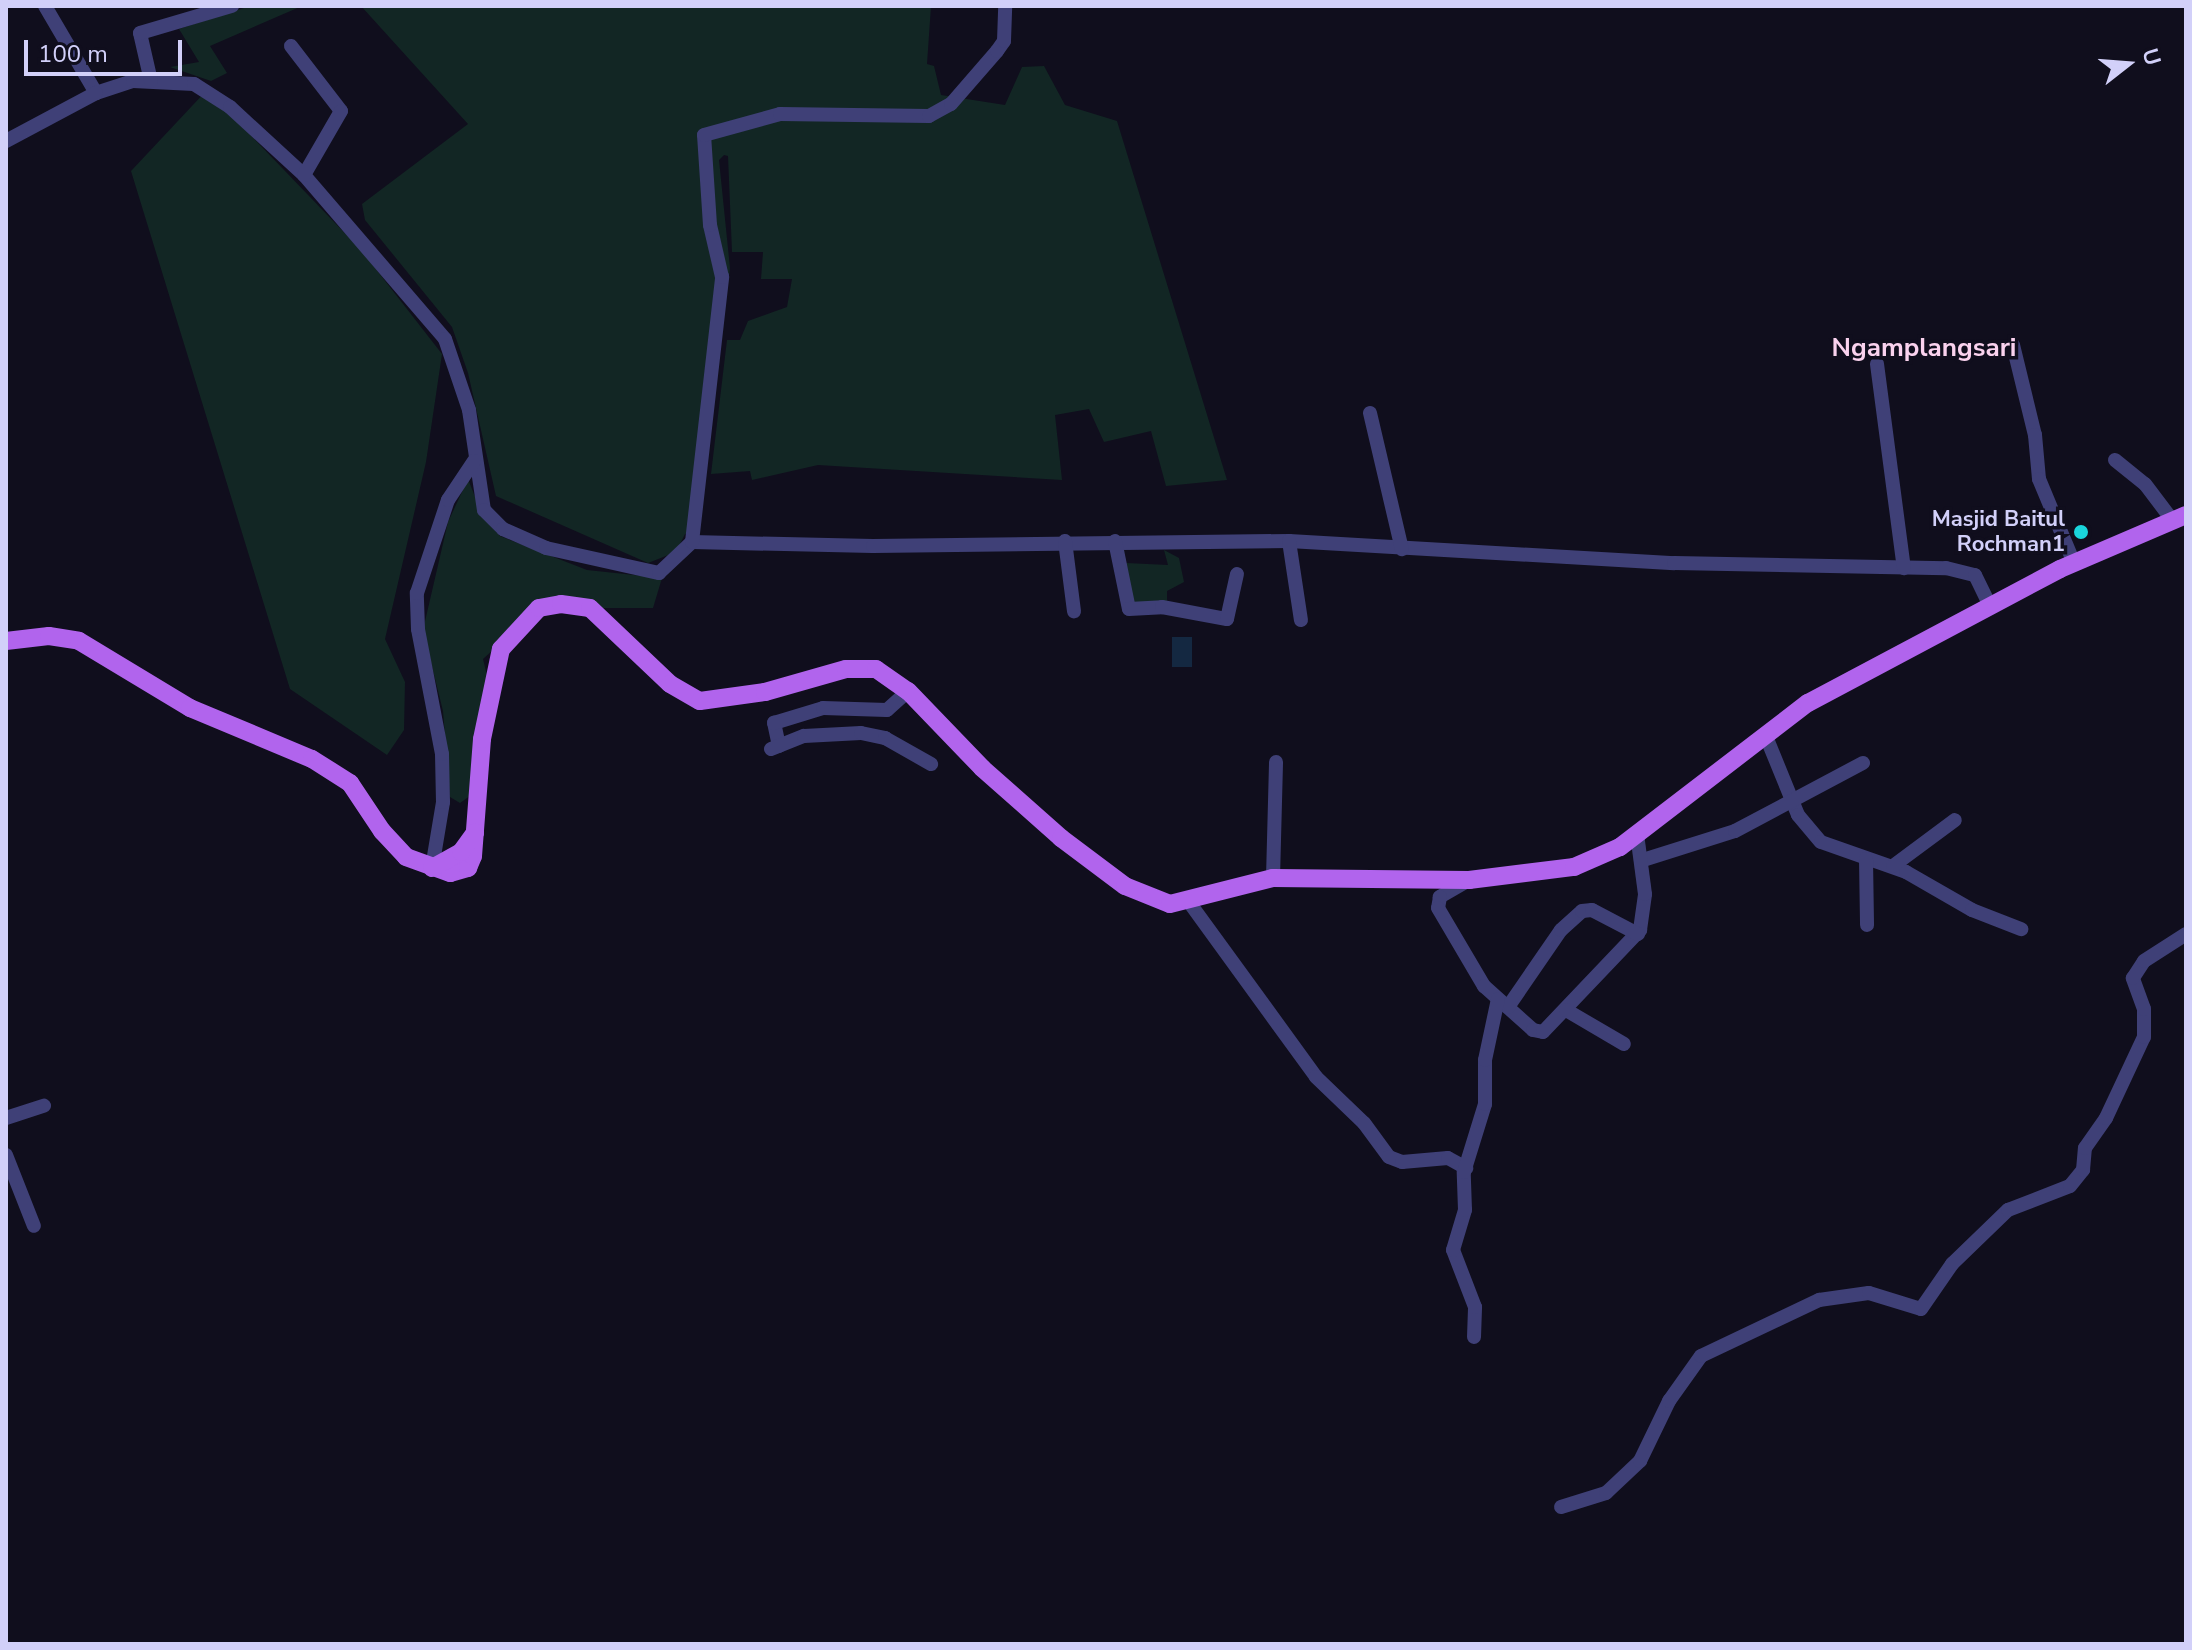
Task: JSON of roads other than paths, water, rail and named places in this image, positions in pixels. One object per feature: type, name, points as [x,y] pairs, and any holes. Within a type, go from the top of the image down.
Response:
[{"type":"main road","points":[[6,641],[49,636],[79,641],[190,708],[312,759],[350,783],[382,831],[406,857],[432,868],[461,852],[475,832],[482,739],[501,649],[520,623],[547,606],[590,608],[605,617],[670,684],[700,701],[765,692],[858,667],[889,674],[982,768],[1083,856],[1151,900],[1189,902],[1273,878],[1469,880],[1574,867],[1637,834],[1808,703],[2074,563],[2179,518]]},
{"type":"street","points":[[45,6],[96,93]]},
{"type":"street","points":[[151,81],[140,33],[232,6]]},
{"type":"street","points":[[6,141],[96,93],[151,81],[207,90],[304,175],[445,339],[469,410],[474,461],[484,510],[492,521],[546,548],[659,573],[692,542],[722,277],[710,225],[704,135],[780,114],[929,116],[943,110],[1004,41],[1005,6]]},
{"type":"street","points":[[291,46],[341,111],[304,175]]},
{"type":"street","points":[[2013,345],[2035,435],[2039,479],[2074,563]]},
{"type":"street","points":[[1877,364],[1904,568]]},
{"type":"street","points":[[1370,413],[1402,549]]},
{"type":"street","points":[[2115,460],[2179,518]]},
{"type":"street","points":[[432,868],[443,802],[442,754],[418,629],[417,593],[448,500],[474,461]]},
{"type":"street","points":[[692,542],[873,546],[1065,541],[1289,541],[1402,549],[1904,568],[1971,572],[1990,606]]},
{"type":"street","points":[[1065,541],[1074,611]]},
{"type":"street","points":[[1115,541],[1129,609],[1162,607],[1227,619],[1237,574]]},
{"type":"street","points":[[1289,541],[1301,620]]},
{"type":"street","points":[[908,691],[887,710],[823,708],[774,723],[775,748],[804,736],[861,733],[885,738],[931,764]]},
{"type":"street","points":[[1765,734],[1791,801],[1804,826],[1821,842],[1893,866],[1970,909],[2021,929]]},
{"type":"street","points":[[1273,878],[1276,762]]},
{"type":"street","points":[[1643,860],[1735,831],[1863,763]]},
{"type":"street","points":[[1893,866],[1955,820]]},
{"type":"street","points":[[1469,880],[1440,897],[1438,908],[1466,963],[1503,1003],[1539,1033],[1566,1010],[1638,934],[1645,894],[1643,860],[1637,834]]},
{"type":"street","points":[[1866,859],[1867,925]]},
{"type":"street","points":[[1189,902],[1316,1077],[1364,1123],[1389,1157],[1402,1162],[1442,1158],[1466,1168]]},
{"type":"street","points":[[1474,1337],[1475,1307],[1453,1254],[1465,1210],[1466,1168],[1485,1104],[1485,1060],[1503,1003],[1561,930],[1582,911],[1592,910],[1638,934]]},
{"type":"street","points":[[1561,1507],[1606,1493],[1640,1461],[1669,1401],[1701,1356],[1819,1300],[1869,1293],[1921,1309],[1952,1264],[2008,1210],[2070,1186],[2083,1170],[2085,1148],[2106,1118],[2144,1037],[2144,1009],[2133,978],[2144,961],[2186,934]]},
{"type":"street","points":[[1566,1010],[1624,1044]]},
{"type":"street","points":[[6,1118],[44,1106]]},
{"type":"street","points":[[6,1155],[34,1226]]},
{"type":"water","points":[[1172,637],[1192,637],[1192,667],[1172,667]]},
{"type":"place","name":"Masjid Baitul Rochman1","points":[[2081,532]]},
{"type":"district","name":"Ngamplangsari","points":[[1924,348]]}]
